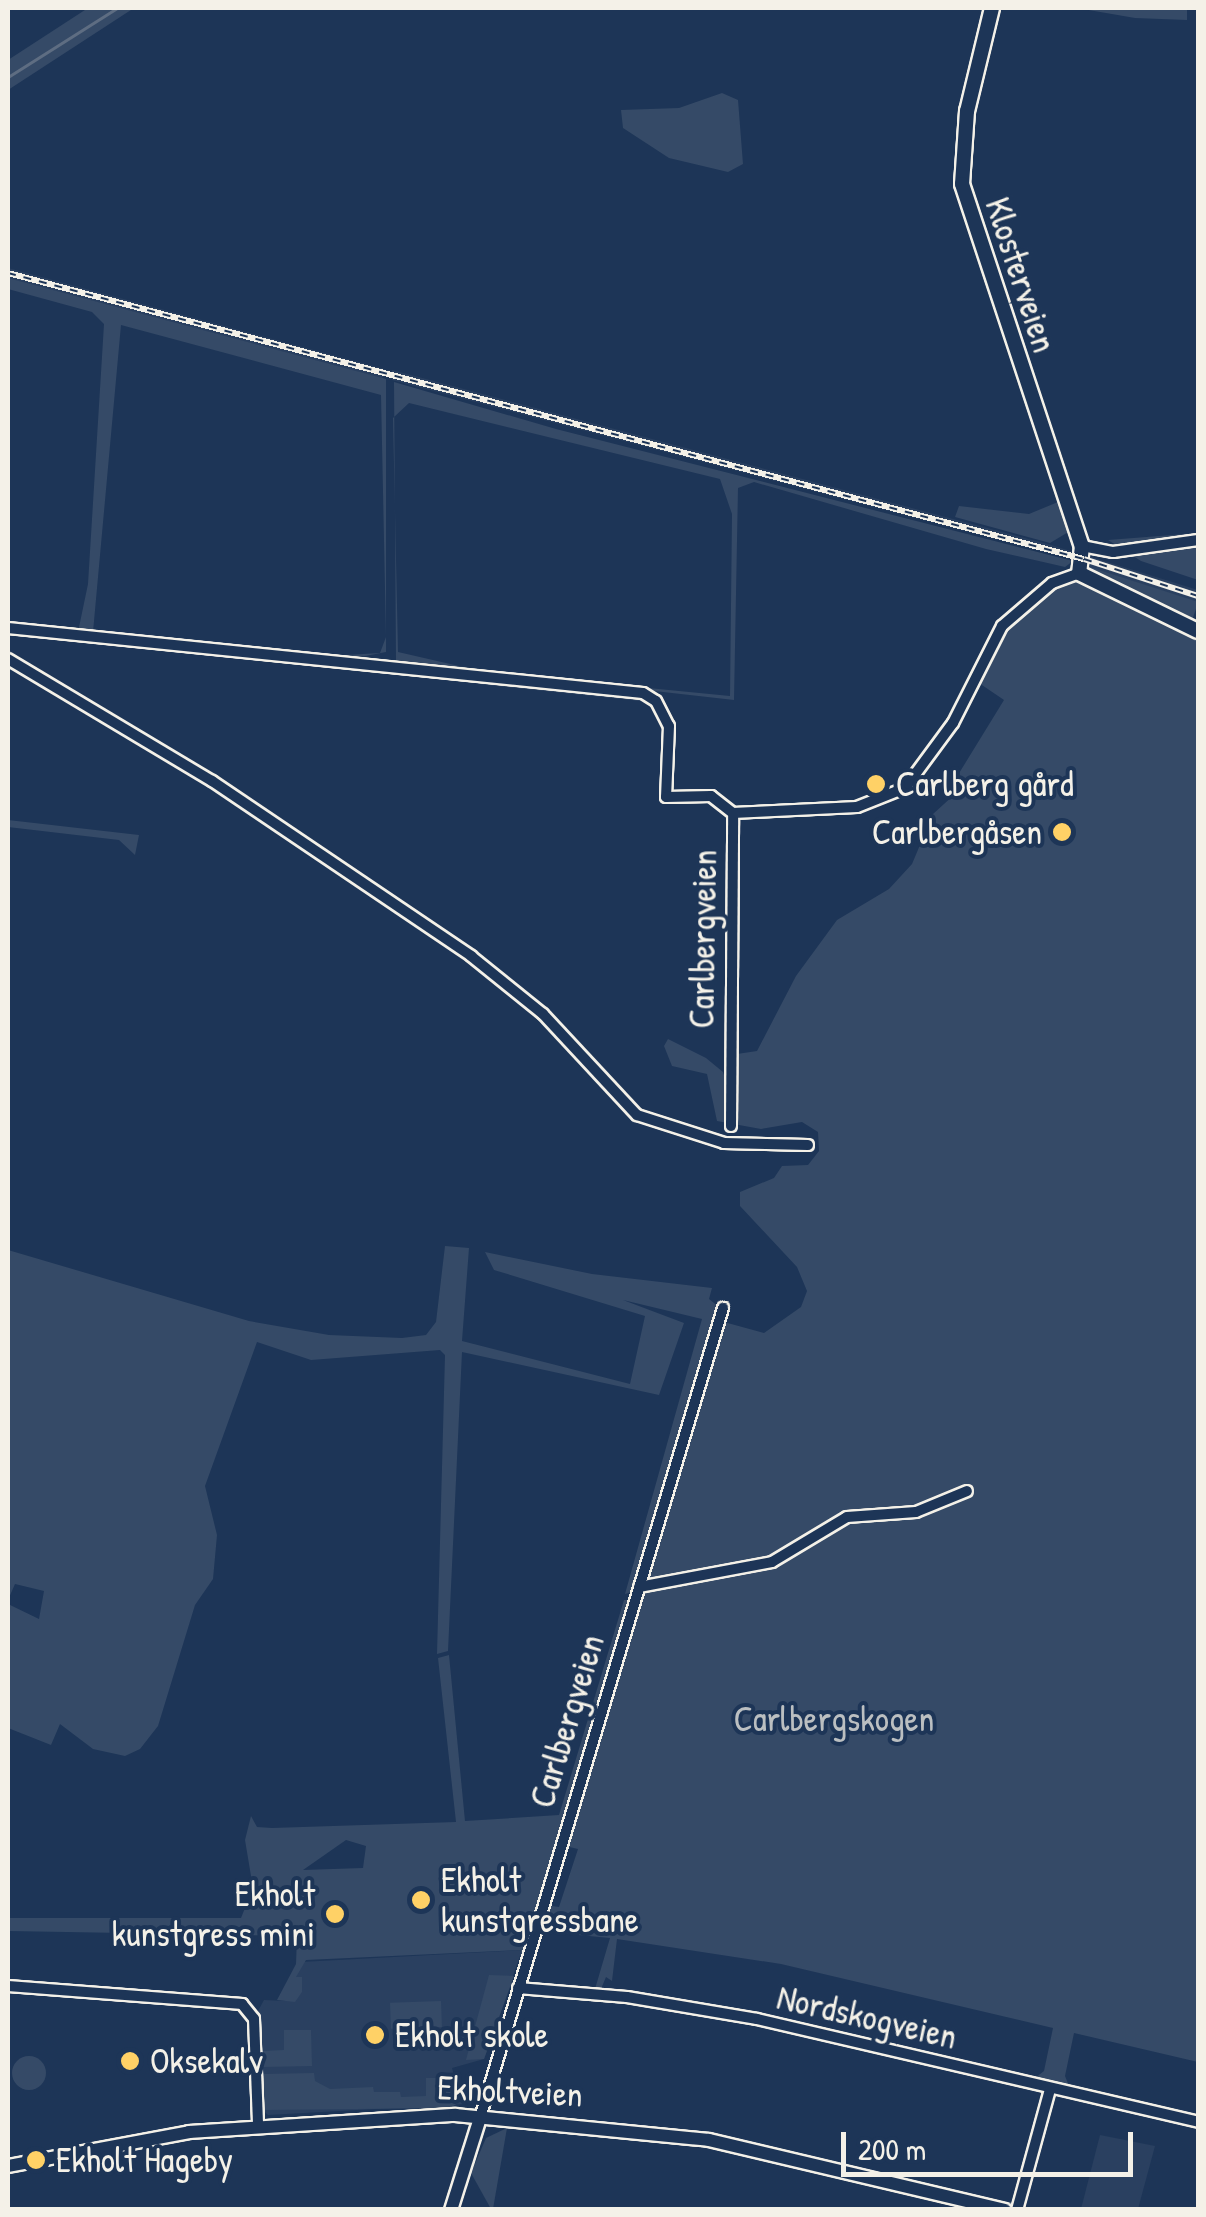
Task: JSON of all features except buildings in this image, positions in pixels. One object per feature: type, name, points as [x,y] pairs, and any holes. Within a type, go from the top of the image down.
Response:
[{"type":"main road","name":"Klosterveien","points":[[992,8],[967,110],[962,184],[1081,550]]},
{"type":"main road","points":[[1081,550],[1079,574],[1198,632]]},
{"type":"street","points":[[1081,550],[1113,552],[1198,540]]},
{"type":"street","points":[[8,628],[643,693],[656,701],[669,726],[666,797],[711,796],[734,813],[857,807],[905,788],[953,723],[1002,626],[1052,583],[1079,574]]},
{"type":"street","points":[[8,659],[212,780],[471,956],[543,1014],[637,1115],[724,1143],[808,1145]]},
{"type":"street","name":"Carlbergveien","points":[[731,1126],[734,813]]},
{"type":"street","name":"Carlbergveien","points":[[451,2210],[723,1308]]},
{"type":"street","points":[[639,1587],[772,1562],[847,1517],[916,1512],[967,1491]]},
{"type":"street","points":[[8,1986],[242,2004],[254,2019],[258,2124]]},
{"type":"street","name":"Nordskogveien","points":[[518,1988],[712,2010],[1198,2122]]},
{"type":"street","points":[[1017,2210],[1050,2089]]},
{"type":"street","name":"Ekholtveien","points":[[8,2166],[258,2124],[480,2118],[708,2140],[1005,2210]]},
{"type":"shaded area","points":[[8,268],[385,369],[382,379],[8,278]]},
{"type":"shaded area","points":[[392,370],[1077,553],[1075,560],[392,380]]},
{"type":"shaded area","points":[[1085,555],[1198,590],[1198,603],[1084,565]]},
{"type":"shaded area","name":"Ekholt skole","points":[[522,1950],[484,2059],[452,2068],[457,2087],[477,2089],[465,2104],[268,2115],[259,2107],[258,2011],[264,2000],[285,2001],[301,1962]]},
{"type":"shaded area","points":[[1100,2135],[1155,2146],[1138,2209],[1081,2209]]},
{"type":"green space","points":[[88,8],[134,8],[8,90],[8,60]]},
{"type":"green space","points":[[1077,8],[1187,8],[1187,20],[1135,18]]},
{"type":"green space","points":[[722,93],[738,100],[743,164],[728,172],[669,158],[623,128],[621,110],[679,108]]},
{"type":"green space","points":[[8,278],[386,379],[386,637],[386,652],[350,659],[78,632],[88,584],[104,324],[92,312],[8,289]],"holes":[[[121,325],[381,395],[386,637],[380,653],[330,656],[93,632]]]},
{"type":"green space","points":[[394,382],[556,429],[1073,561],[1065,567],[986,549],[754,482],[738,488],[734,700],[396,662],[395,506],[398,652],[485,672],[730,696],[732,514],[720,479],[409,403],[394,417]]},
{"type":"green space","points":[[1058,502],[1070,531],[1050,543],[955,517],[959,506],[1029,514]]},
{"type":"green space","points":[[1198,533],[1198,580],[1141,561],[1108,540]]},
{"type":"green space","points":[[1084,565],[1198,602],[1193,618],[1079,581]]},
{"type":"green space","name":"Carlbergskogen","points":[[1074,581],[1198,637],[1198,2062],[1074,2033],[1065,2076],[1069,2086],[1035,2078],[1044,2071],[1053,2028],[781,1964],[617,1939],[612,1981],[606,1977],[601,1989],[595,1989],[610,1938],[536,1931],[546,1905],[559,1907],[578,1849],[565,1846],[724,1322],[764,1333],[801,1307],[807,1291],[797,1267],[740,1206],[740,1192],[774,1178],[782,1166],[808,1165],[819,1151],[818,1132],[802,1122],[761,1129],[717,1121],[707,1074],[672,1066],[664,1046],[668,1039],[706,1058],[723,1072],[727,1084],[737,1054],[757,1051],[796,976],[837,920],[889,889],[912,864],[933,814],[955,794],[953,783],[1004,700],[976,681],[1002,631],[1052,587]]},
{"type":"green space","points":[[80,640],[384,671],[384,674],[121,646]]},
{"type":"green space","points":[[485,681],[642,697],[651,702],[480,684]]},
{"type":"green space","points":[[8,820],[139,835],[135,855],[119,840],[8,827]]},
{"type":"green space","points":[[445,1246],[469,1248],[462,1341],[630,1384],[645,1316],[494,1270],[485,1252],[592,1274],[712,1288],[709,1299],[719,1307],[632,1592],[625,1594],[702,1319],[623,1300],[684,1323],[659,1395],[462,1352],[448,1651],[437,1654],[445,1355],[440,1350],[311,1360],[257,1342],[205,1486],[217,1535],[213,1579],[195,1605],[158,1726],[140,1749],[125,1756],[93,1749],[60,1724],[51,1745],[8,1728],[8,1604],[39,1619],[44,1591],[15,1584],[8,1600],[8,1250],[249,1321],[329,1335],[402,1338],[426,1335],[436,1322]]},
{"type":"green space","points":[[624,1600],[631,1600],[520,1965],[521,1950],[306,1960],[296,1977],[302,1977],[302,1992],[295,2002],[277,2000],[296,1964],[297,1936],[8,1931],[8,1918],[241,1918],[253,1888],[245,1840],[251,1816],[257,1827],[272,1828],[456,1822],[438,1658],[449,1655],[465,1821],[559,1815]],"holes":[[[346,1840],[366,1846],[363,1868],[303,1870]]]},
{"type":"green space","points":[[489,1975],[514,1976],[484,2059],[466,2060]]},
{"type":"green space","points":[[441,2001],[442,2027],[391,2029],[390,2003]]},
{"type":"green space","points":[[284,2030],[311,2030],[312,2066],[263,2067],[262,2051],[284,2050]]},
{"type":"green space","points":[[29,2056],[41,2061],[46,2073],[41,2085],[29,2090],[17,2085],[12,2073],[17,2061]]},
{"type":"green space","points":[[314,2073],[315,2081],[330,2089],[373,2087],[374,2092],[400,2092],[401,2097],[426,2096],[426,2078],[450,2078],[457,2087],[477,2091],[450,2108],[261,2110],[264,2074]]},
{"type":"green space","points":[[507,2128],[491,2209],[471,2173],[486,2138]]},
{"type":"waterway","points":[[8,77],[117,8]]},
{"type":"railway","points":[[8,273],[1084,559],[1198,596]]},
{"type":"place","name":"Carlberg gård","points":[[876,784]]},
{"type":"place","name":"Carlbergåsen","points":[[1062,832]]},
{"type":"place","name":"Ekholt kunstgressbane","points":[[421,1900]]},
{"type":"place","name":"Ekholt kunstgress mini","points":[[335,1914]]},
{"type":"place","name":"Ekholt skole","points":[[375,2035]]},
{"type":"place","name":"Oksekalv","points":[[130,2061]]},
{"type":"place","name":"Ekholt Hageby","points":[[36,2160]]}]
